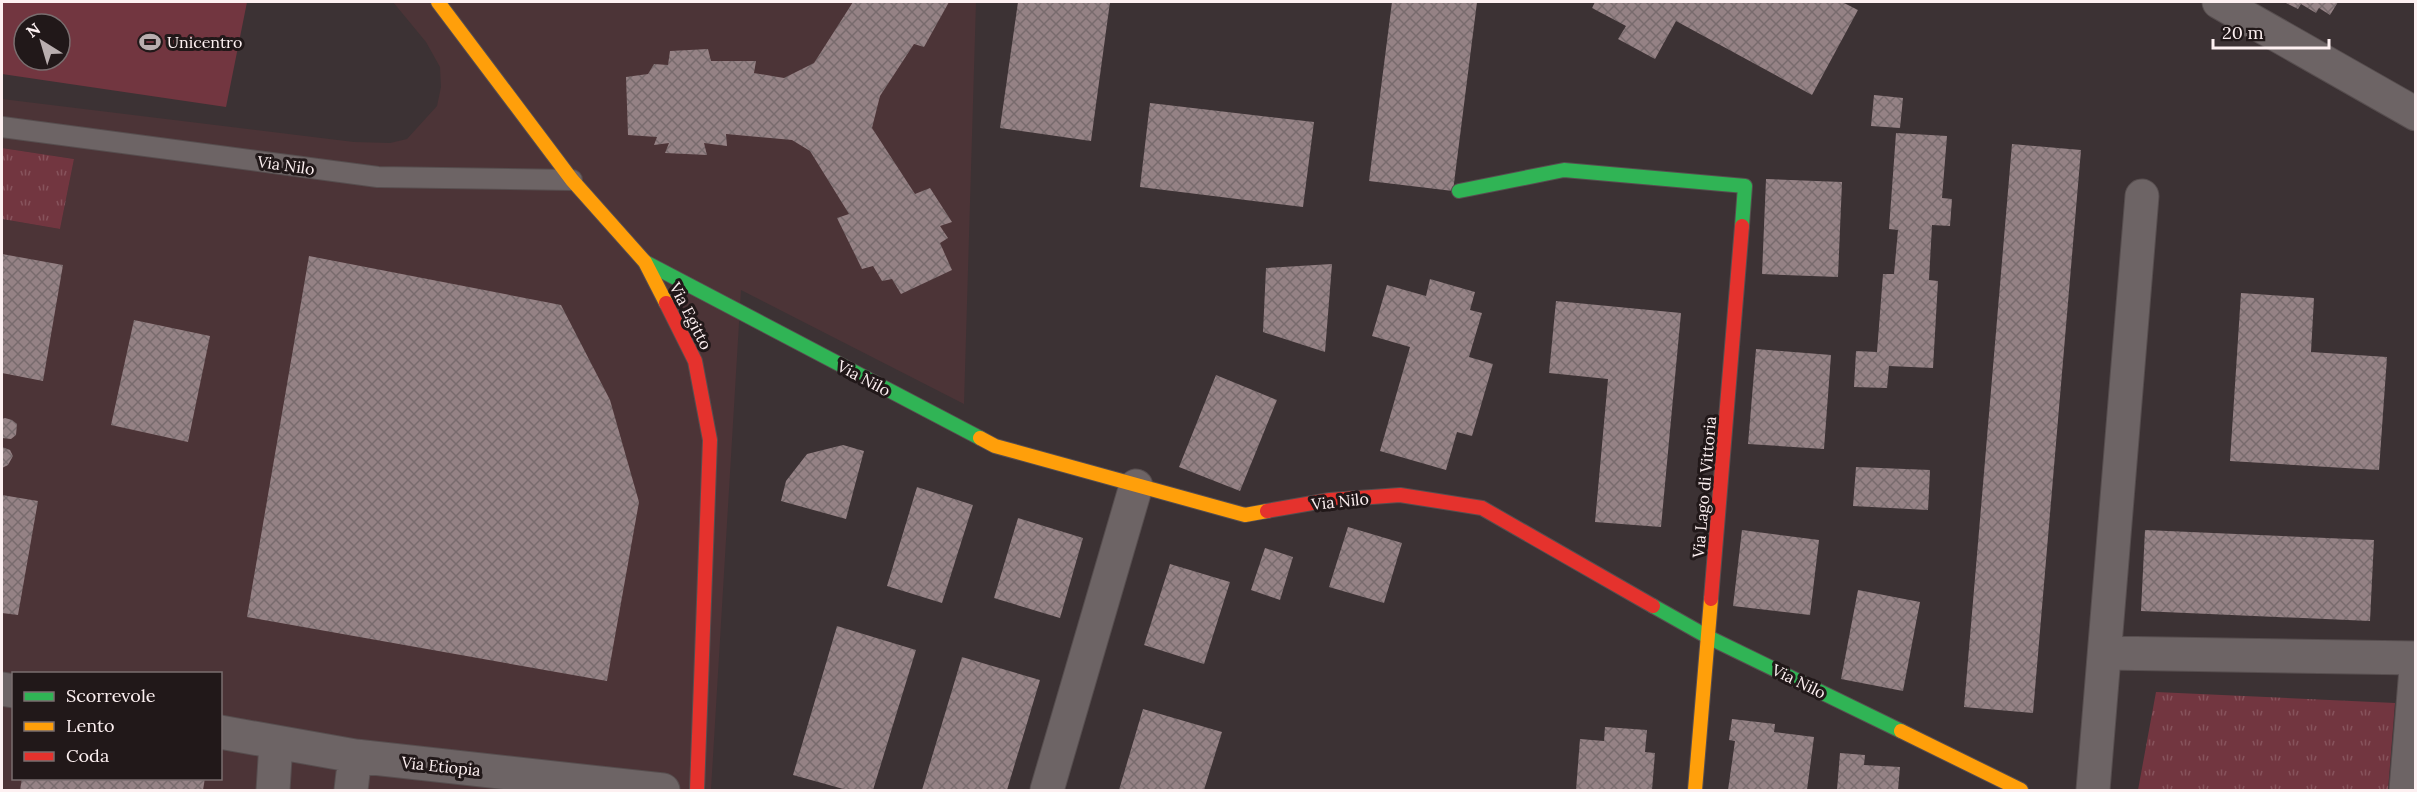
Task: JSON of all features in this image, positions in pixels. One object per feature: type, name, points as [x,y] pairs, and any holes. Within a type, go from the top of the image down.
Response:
[{"type":"street","name":"Via Egitto","points":[[438,2],[572,180],[645,262],[695,361],[710,440],[697,790]]},
{"type":"street","points":[[2219,2],[2415,114]]},
{"type":"street","name":"Via Lago di Vittoria","points":[[1459,191],[1564,170],[1745,186],[1695,790]]},
{"type":"street","points":[[2093,790],[2142,196]]},
{"type":"street","name":"Via Nilo","points":[[645,262],[995,447],[1245,515],[1330,500],[1400,495],[1482,508],[1708,638],[1980,780],[2021,790]]},
{"type":"street","points":[[1047,790],[1136,486]]},
{"type":"street","points":[[2106,653],[2415,658]]},
{"type":"street","points":[[2406,790],[2415,669]]},
{"type":"street","name":"Via Etiopia","points":[[222,732],[355,756],[663,790]]},
{"type":"street","points":[[273,790],[276,743]]},
{"type":"street","points":[[351,790],[355,756]]},
{"type":"lane","name":"Via Nilo","points":[[2,127],[378,177],[572,180]]},
{"type":"shaded area","points":[[393,2],[976,2],[964,404],[741,290],[711,790],[2,790],[2,219],[60,229],[74,159],[2,148],[2,99],[354,142],[390,143],[407,139],[437,106],[441,87],[440,67],[426,42]]},
{"type":"green space","name":"Unicentro","points":[[2,2],[247,2],[226,107],[2,74]]},
{"type":"green space","points":[[2,148],[74,159],[60,229],[2,219]]},
{"type":"green space","points":[[2156,692],[2395,703],[2388,790],[2138,790]]},
{"type":"building","points":[[853,2],[949,2],[924,47],[914,44],[880,96],[872,128],[915,194],[930,188],[952,222],[940,226],[948,238],[940,243],[952,270],[901,294],[892,279],[882,281],[873,266],[862,269],[837,218],[849,214],[810,151],[792,140],[726,134],[727,146],[704,143],[707,155],[665,153],[669,143],[654,145],[657,137],[628,135],[626,77],[648,74],[654,64],[668,65],[670,51],[708,49],[711,61],[756,61],[754,73],[784,78],[814,63]]},
{"type":"building","points":[[1018,2],[1110,2],[1091,141],[1000,128]]},
{"type":"building","points":[[1392,2],[1477,2],[1453,191],[1369,181]]},
{"type":"building","points":[[1595,2],[1842,2],[1858,10],[1812,95],[1676,21],[1655,59],[1618,39],[1626,26],[1592,8]]},
{"type":"building","points":[[2284,2],[2338,2],[2330,15],[2319,8],[2316,13],[2301,4],[2298,9]]},
{"type":"building","points":[[1874,95],[1903,98],[1900,128],[1871,126]]},
{"type":"building","points":[[1150,103],[1314,122],[1303,207],[1140,187]]},
{"type":"building","points":[[1896,133],[1947,136],[1942,198],[1952,199],[1950,226],[1932,225],[1929,280],[1938,281],[1933,368],[1889,366],[1887,388],[1854,387],[1856,351],[1877,352],[1883,274],[1894,274],[1898,230],[1889,229]]},
{"type":"building","points":[[2012,144],[2081,150],[2033,713],[1964,707]]},
{"type":"building","points":[[1766,179],[1842,182],[1838,277],[1762,274]]},
{"type":"building","points":[[2,254],[63,265],[43,381],[2,373]]},
{"type":"building","points":[[309,256],[561,305],[610,400],[639,502],[607,681],[247,617]]},
{"type":"building","points":[[1332,264],[1325,352],[1263,332],[1266,268]]},
{"type":"building","points":[[1430,279],[1475,292],[1470,310],[1482,313],[1469,357],[1493,364],[1472,436],[1457,432],[1446,470],[1380,451],[1410,347],[1372,336],[1387,285],[1426,296]]},
{"type":"building","points":[[2241,293],[2314,298],[2311,352],[2387,357],[2379,470],[2230,461]]},
{"type":"building","points":[[1556,301],[1681,313],[1661,527],[1595,522],[1608,379],[1549,373]]},
{"type":"building","points":[[134,320],[210,336],[188,442],[111,425]]},
{"type":"building","points":[[1756,349],[1831,355],[1824,449],[1748,444]]},
{"type":"building","points":[[1216,375],[1277,400],[1240,491],[1179,467]]},
{"type":"building","points":[[5,418],[17,424],[16,435],[11,439],[2,438],[2,419]]},
{"type":"building","points":[[843,445],[864,451],[846,519],[781,501],[786,481],[807,454]]},
{"type":"building","points":[[2,447],[10,450],[13,456],[8,465],[2,468]]},
{"type":"building","points":[[1856,467],[1930,470],[1928,510],[1853,506]]},
{"type":"building","points":[[917,487],[973,505],[942,603],[887,586]]},
{"type":"building","points":[[2,495],[38,501],[18,615],[2,613]]},
{"type":"building","points":[[1018,518],[1083,538],[1060,618],[994,598]]},
{"type":"building","points":[[1348,527],[1402,543],[1384,603],[1329,587]]},
{"type":"building","points":[[1742,530],[1819,540],[1810,615],[1733,606]]},
{"type":"building","points":[[2145,530],[2374,540],[2370,621],[2141,611]]},
{"type":"building","points":[[1265,548],[1293,557],[1280,600],[1251,590]]},
{"type":"building","points":[[1170,564],[1230,582],[1204,664],[1144,645]]},
{"type":"building","points":[[1858,590],[1920,602],[1903,691],[1841,679]]},
{"type":"building","points":[[837,626],[916,650],[873,790],[847,790],[793,775]]},
{"type":"building","points":[[962,657],[1040,680],[1007,790],[922,790]]},
{"type":"building","points":[[1143,709],[1222,732],[1204,790],[1119,790]]},
{"type":"building","points":[[1732,719],[1775,724],[1774,732],[1814,737],[1807,790],[1728,790],[1735,741],[1729,740]]},
{"type":"building","points":[[1605,727],[1647,730],[1645,752],[1655,753],[1652,790],[1576,790],[1580,739],[1604,741]]},
{"type":"building","points":[[1840,753],[1865,755],[1864,765],[1900,767],[1898,790],[1837,790]]},
{"type":"building","points":[[22,780],[205,780],[203,790],[20,790]]},
{"type":"traffic: fast","points":[[1459,191],[1564,170],[1745,186],[1742,226]]},
{"type":"traffic: fast","points":[[645,262],[980,438]]},
{"type":"traffic: fast","points":[[1653,606],[1708,637],[1901,731]]},
{"type":"traffic: slow","points":[[438,2],[572,180],[645,262],[666,303]]},
{"type":"traffic: slow","points":[[980,438],[995,446],[1245,515],[1267,511]]},
{"type":"traffic: slow","points":[[1695,790],[1711,599]]},
{"type":"traffic: slow","points":[[1901,731],[2021,790]]},
{"type":"traffic: jam","points":[[1711,599],[1742,226]]},
{"type":"traffic: jam","points":[[666,303],[695,361],[710,440],[697,790]]},
{"type":"traffic: jam","points":[[1267,511],[1330,500],[1400,495],[1482,508],[1653,606]]},
{"type":"place","name":"Unicentro","points":[[150,42]]}]
